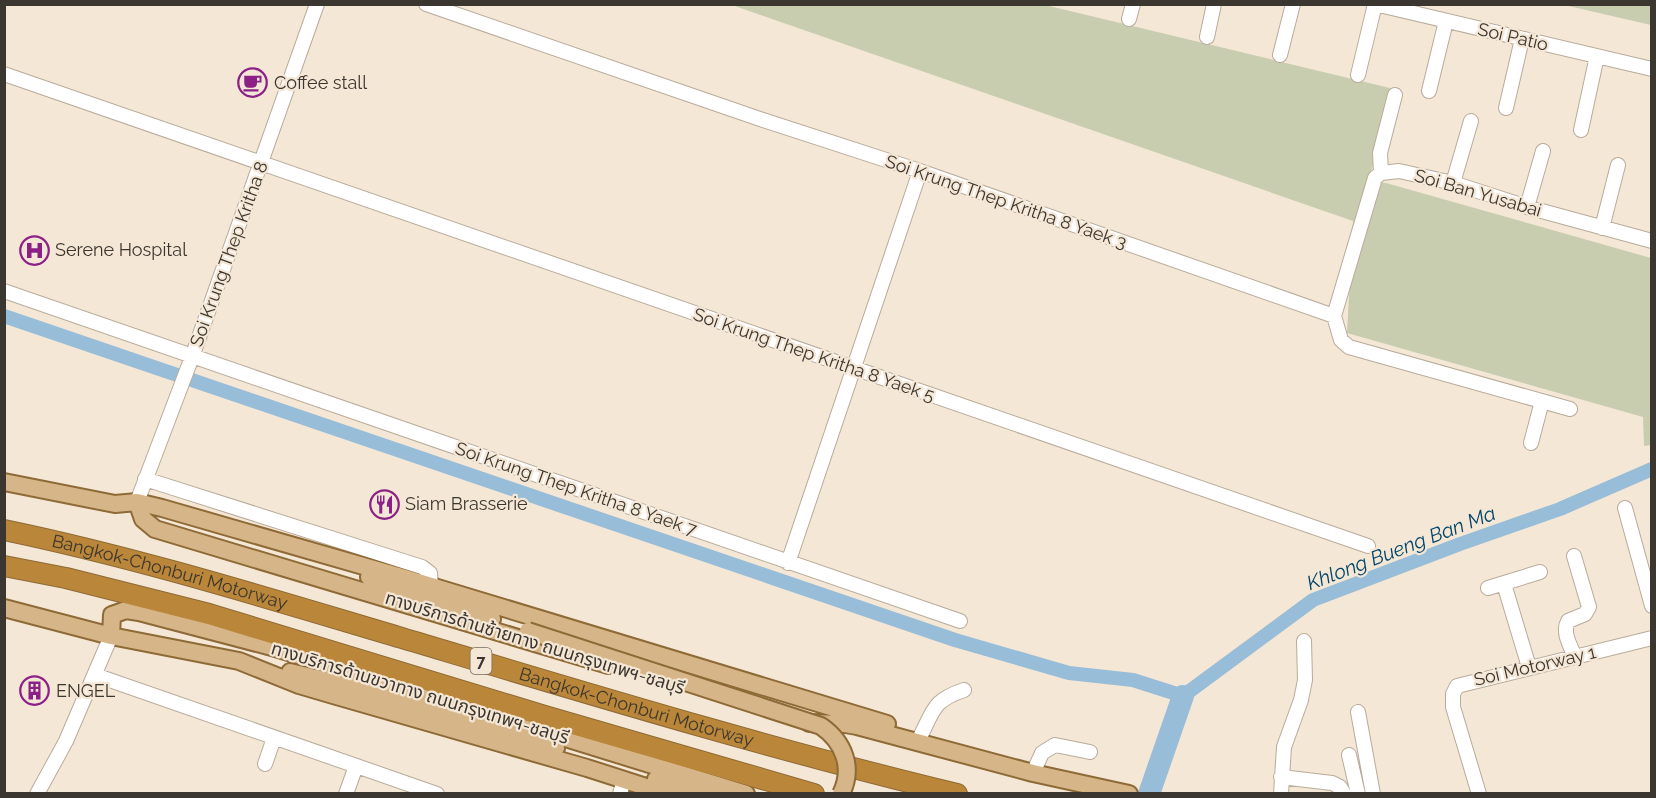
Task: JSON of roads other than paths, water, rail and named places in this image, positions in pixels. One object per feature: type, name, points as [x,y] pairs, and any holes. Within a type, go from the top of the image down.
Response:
[{"type":"highway","name":"Bangkok-Chonburi Motorway","points":[[4,530],[70,544],[213,582],[761,743],[957,794]]},
{"type":"highway","name":"Bangkok-Chonburi Motorway","points":[[4,566],[66,578],[209,614],[556,720],[814,794]]},
{"type":"main road","name":"ทางบริการด้านซ้ายทาง ถนนกรุงเทพฯ-ชลบุรี","points":[[4,482],[115,504],[137,501],[162,508],[431,586],[921,735],[951,750]]},
{"type":"main road","name":"ทางบริการด้านซ้ายทาง ถนนกรุงเทพฯ-ชลบุรี","points":[[137,501],[140,513],[148,524],[170,534],[789,719],[806,723],[845,724],[1033,773],[1129,794]]},
{"type":"main road","points":[[162,508],[161,523],[170,534]]},
{"type":"main road","points":[[271,564],[269,552],[279,542]]},
{"type":"main road","points":[[331,557],[361,574],[390,586],[821,726],[835,737],[844,752],[847,776],[841,794]]},
{"type":"main road","name":"ทางบริการด้านขวาทาง ถนนกรุงเทพฯ-ชลบุรี","points":[[4,608],[111,636],[239,661],[299,685],[622,787],[668,794]]},
{"type":"main road","name":"ทางบริการด้านขวาทาง ถนนกรุงเทพฯ-ชลบุรี","points":[[111,636],[112,615],[126,610],[139,612],[295,654],[746,794]]},
{"type":"main road","points":[[239,661],[370,691],[703,794]]},
{"type":"street","name":"Soi Krung Thep Kritha 8","points":[[137,501],[191,360],[317,4]]},
{"type":"street","name":"Soi Krung Thep Kritha 8 Yaek 3","points":[[426,4],[920,171],[1334,316]]},
{"type":"street","points":[[1129,19],[1133,4]]},
{"type":"street","points":[[1207,37],[1215,4]]},
{"type":"street","points":[[1280,54],[1293,4]]},
{"type":"street","points":[[1358,75],[1375,4]]},
{"type":"street","name":"Soi Patio","points":[[1375,4],[1652,69]]},
{"type":"street","points":[[1429,91],[1446,21]]},
{"type":"street","points":[[1506,108],[1522,39]]},
{"type":"street","points":[[1581,130],[1597,56]]},
{"type":"street","name":"Soi Krung Thep Kritha 8 Yaek 5","points":[[4,74],[1368,546]]},
{"type":"street","points":[[1395,95],[1380,153],[1381,173],[1375,178],[1334,316],[1341,340],[1349,347],[1570,409]]},
{"type":"street","points":[[1453,183],[1471,121]]},
{"type":"street","points":[[1527,207],[1543,151]]},
{"type":"street","points":[[1602,228],[1618,165]]},
{"type":"street","points":[[789,563],[920,171]]},
{"type":"street","name":"Soi Ban Yusabai","points":[[1381,173],[1399,171],[1453,183],[1527,207],[1652,242]]},
{"type":"street","name":"Soi Krung Thep Kritha 8 Yaek 7","points":[[4,291],[191,360],[960,621]]},
{"type":"street","points":[[1531,442],[1542,401]]},
{"type":"street","points":[[144,479],[422,567],[430,573],[431,586]]},
{"type":"street","points":[[1625,508],[1652,606]]},
{"type":"street","points":[[1574,556],[1589,607],[1585,614],[1568,621],[1566,626],[1566,634],[1575,657]]},
{"type":"street","points":[[1488,588],[1540,572]]},
{"type":"street","points":[[1504,584],[1529,667]]},
{"type":"street","points":[[37,794],[66,741],[111,636]]},
{"type":"street","name":"Soi Motorway 1","points":[[1479,794],[1453,707],[1453,694],[1457,686],[1652,638]]},
{"type":"street","points":[[1281,794],[1284,747],[1301,700],[1305,680],[1304,641]]},
{"type":"street","points":[[94,675],[356,766],[409,789],[437,794]]},
{"type":"street","points":[[921,735],[939,701],[964,690]]},
{"type":"street","points":[[1358,712],[1373,794]]},
{"type":"street","points":[[265,764],[274,738]]},
{"type":"street","points":[[1033,773],[1042,753],[1055,745],[1090,752]]},
{"type":"street","points":[[1349,755],[1358,794]]},
{"type":"street","points":[[346,794],[356,766]]},
{"type":"street","points":[[1281,777],[1332,783],[1340,787],[1344,794]]},
{"type":"waterway","name":"Khlong Bueng Ban Ma","points":[[4,316],[955,640],[1069,673],[1133,680],[1183,696],[1313,600],[1560,509],[1652,469]]},
{"type":"waterway","points":[[1149,794],[1183,696]]},
{"type":"place","name":"Coffee stall","points":[[253,83]]},
{"type":"place","name":"Serene Hospital","points":[[34,250]]},
{"type":"place","name":"Siam Brasserie","points":[[384,504]]},
{"type":"place","name":"ENGEL","points":[[35,691]]}]
